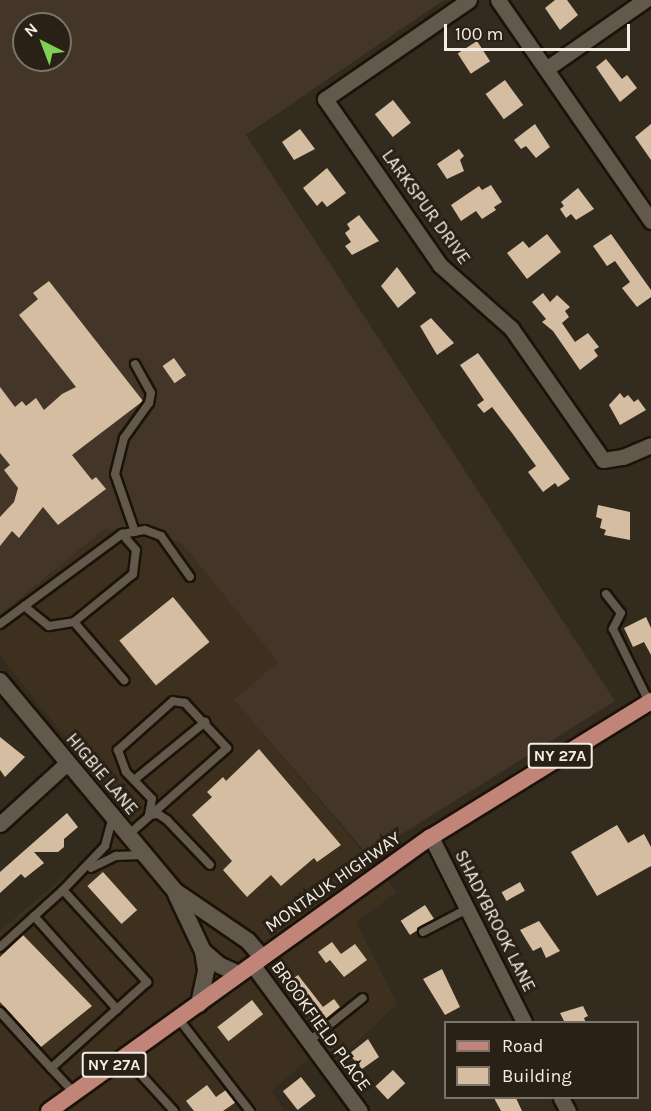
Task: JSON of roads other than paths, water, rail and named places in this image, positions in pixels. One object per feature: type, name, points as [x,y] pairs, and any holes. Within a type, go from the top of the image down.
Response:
[{"type":"main road","name":"HIGBIE LANE","points":[[0,681],[175,891],[229,927],[251,965]]},
{"type":"main road","name":"MONTAUK HIGHWAY","points":[[56,1109],[74,1093],[431,837],[650,702]]},
{"type":"main road","name":"HIGBIE LANE","points":[[175,891],[203,951],[206,971],[199,1004]]},
{"type":"main road","points":[[203,951],[212,934],[229,927]]},
{"type":"main road","name":"HIGBIE LANE","points":[[203,951],[219,965],[251,965]]},
{"type":"street","name":"LARKSPUR DRIVE","points":[[469,0],[325,99],[440,265],[511,328],[603,460],[622,457],[651,445]]},
{"type":"street","points":[[546,69],[645,0]]},
{"type":"street","points":[[507,2],[546,69],[651,221]]},
{"type":"street","points":[[0,824],[67,763]]},
{"type":"street","name":"SHADYBROOK LANE","points":[[431,837],[523,1021]]},
{"type":"street","name":"BROOKFIELD PLACE","points":[[251,965],[360,1111]]},
{"type":"lane","points":[[135,364],[151,393],[149,403],[124,438],[115,474],[135,532]]},
{"type":"lane","points":[[0,622],[122,534],[145,530],[161,536],[190,577]]},
{"type":"lane","points":[[24,606],[49,626],[74,622],[133,574],[136,550],[122,534]]},
{"type":"lane","points":[[606,594],[621,613],[613,629],[650,702]]},
{"type":"lane","points":[[74,622],[124,680]]},
{"type":"lane","points":[[128,835],[148,815],[227,748],[206,722],[185,703],[173,701],[118,750],[119,760],[152,799],[148,815]]},
{"type":"lane","points":[[134,780],[206,722]]},
{"type":"lane","points":[[148,815],[158,814],[167,820],[210,865]]},
{"type":"lane","points":[[0,947],[79,875],[105,846],[112,816]]},
{"type":"lane","points":[[79,875],[116,856],[144,855]]},
{"type":"lane","points":[[51,1068],[147,982],[63,890]]},
{"type":"lane","points":[[423,932],[467,909]]},
{"type":"lane","points":[[34,916],[117,1009]]},
{"type":"lane","points":[[308,1042],[363,998]]},
{"type":"lane","points":[[0,1012],[74,1093]]},
{"type":"lane","points":[[178,1018],[250,1111]]},
{"type":"lane","points":[[125,1057],[174,1111]]}]
